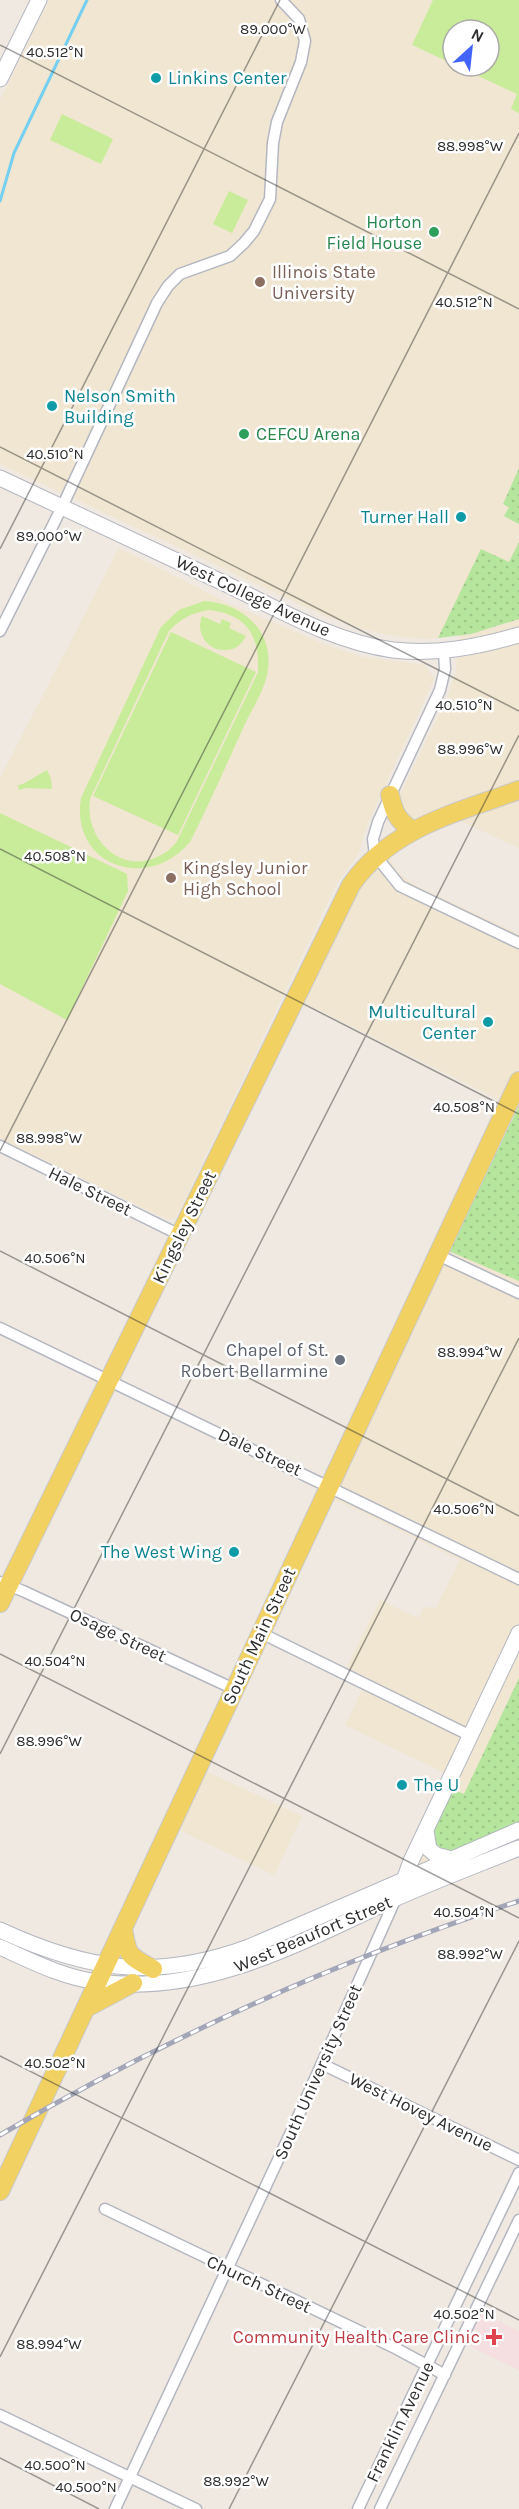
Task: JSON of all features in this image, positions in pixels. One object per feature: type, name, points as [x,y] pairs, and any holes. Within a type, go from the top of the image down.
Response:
[{"type":"main road","points":[[0,80],[39,0]]},
{"type":"main road","name":"West College Avenue","points":[[0,478],[335,635],[393,650],[444,651],[470,648],[519,635]]},
{"type":"main road","name":"Kingsley Street","points":[[0,1603],[4,1584],[110,1381],[338,909],[362,868],[375,855],[412,830],[519,790]]},
{"type":"main road","points":[[390,795],[394,813],[399,821],[412,830]]},
{"type":"main road","name":"South Main Street","points":[[0,2191],[519,1082]]},
{"type":"main road","name":"South University Street","points":[[396,1898],[519,1633]]},
{"type":"main road","name":"West Beaufort Street","points":[[102,1974],[225,1956],[519,1830]]},
{"type":"main road","points":[[426,1831],[429,1849],[436,1855],[452,1859]]},
{"type":"main road","name":"West Beaufort Street","points":[[102,1974],[133,1983],[183,1981],[219,1974],[268,1956],[396,1898],[519,1848]]},
{"type":"main road","points":[[123,1929],[127,1952],[153,1968]]},
{"type":"main road","points":[[2,1939],[52,1970],[102,1974]]},
{"type":"main road","points":[[86,2008],[133,1983]]},
{"type":"street","points":[[0,631],[62,507],[148,321],[165,290],[180,274],[194,267],[230,256],[254,231],[270,199],[273,143],[277,122],[302,62],[305,41],[299,19],[293,10],[281,0]]},
{"type":"street","points":[[444,651],[445,669],[440,690],[390,795],[373,839],[375,855],[391,877],[410,892],[519,943]]},
{"type":"street","name":"Hale Street","points":[[0,1146],[180,1235]]},
{"type":"street","points":[[438,1255],[519,1293]]},
{"type":"street","name":"Dale Street","points":[[0,1328],[330,1485],[519,1579]]},
{"type":"street","name":"Osage Street","points":[[4,1584],[23,1590],[234,1689]]},
{"type":"street","points":[[261,1633],[471,1736]]},
{"type":"street","name":"South University Street","points":[[115,2509],[322,2064],[396,1898]]},
{"type":"street","name":"West Hovey Avenue","points":[[322,2064],[519,2160]]},
{"type":"street","name":"Franklin Avenue","points":[[358,2509],[519,2173]]},
{"type":"street","name":"Church Street","points":[[105,2210],[445,2374]]},
{"type":"street","name":"Franklin Avenue","points":[[380,2509],[516,2233],[519,2220]]},
{"type":"street","points":[[496,2223],[516,2233]]},
{"type":"street","points":[[0,2415],[196,2509]]},
{"type":"shaded area","name":"Illinois State University","points":[[49,0],[519,0],[519,848],[439,811],[410,819],[400,811],[398,799],[448,696],[455,673],[460,635],[431,639],[398,637],[362,629],[325,616],[0,464],[0,100]]},
{"type":"shaded area","name":"Kingsley Junior High School","points":[[119,548],[232,605],[326,645],[363,657],[425,665],[434,679],[367,825],[359,853],[336,885],[177,1216],[173,1219],[166,1219],[0,1139],[0,778]]},
{"type":"shaded area","points":[[388,857],[397,871],[411,883],[519,934],[519,1824],[391,1880],[399,1872],[445,1773],[345,1725],[362,1690],[341,1679],[380,1600],[418,1618],[424,1607],[436,1608],[460,1560],[338,1501],[334,1501],[331,1505],[516,1108],[303,1002],[357,891],[367,876]]},
{"type":"shaded area","points":[[206,1771],[302,1816],[274,1875],[179,1830]]},
{"type":"shaded area","name":"Community Health Care Clinic","points":[[480,2312],[519,2331],[519,2370],[465,2344]]},
{"type":"green space","points":[[433,0],[519,0],[519,113],[511,109],[517,94],[483,78],[501,78],[501,18],[441,18],[441,58],[412,45]]},
{"type":"green space","points":[[62,114],[113,139],[101,164],[50,140]]},
{"type":"green space","points":[[229,191],[248,200],[232,233],[213,224]]},
{"type":"green space","points":[[519,468],[519,524],[504,516],[509,507],[503,504]]},
{"type":"green space","points":[[519,542],[519,619],[471,634],[438,638],[481,549],[509,562]]},
{"type":"green space","points":[[204,601],[230,607],[251,620],[265,641],[268,654],[267,676],[190,842],[173,858],[153,866],[134,868],[115,864],[99,855],[87,840],[81,821],[81,798],[161,627],[179,610]],"holes":[[[209,610],[233,616],[249,629],[257,648],[258,672],[176,843],[163,854],[147,861],[133,861],[120,857],[109,850],[93,828],[90,799],[169,631],[182,619],[192,615]]]},
{"type":"green space","points":[[202,616],[220,624],[222,619],[231,623],[229,628],[246,636],[234,648],[216,649],[207,643],[202,635],[200,626]]},
{"type":"green space","points":[[171,632],[256,672],[178,835],[93,796]]},
{"type":"green space","points":[[47,770],[52,789],[25,788],[19,790],[18,785]]},
{"type":"green space","points":[[0,813],[127,874],[128,891],[67,1020],[0,984]]},
{"type":"green space","points":[[519,1106],[519,1281],[449,1251]]},
{"type":"green space","points":[[519,1678],[519,1824],[453,1852],[442,1853],[431,1842],[431,1836],[452,1789],[464,1794]]},
{"type":"waterway","points":[[0,201],[14,153],[87,0]]},
{"type":"railway","points":[[0,2135],[125,2066],[253,2004],[385,1949],[519,1901]]},
{"type":"place","name":"Linkins Center","points":[[156,78]]},
{"type":"place","name":"Horton Field House","points":[[434,232]]},
{"type":"place","name":"Illinois State University","points":[[260,282]]},
{"type":"place","name":"Nelson Smith Building","points":[[52,406]]},
{"type":"place","name":"CEFCU Arena","points":[[244,434]]},
{"type":"place","name":"Turner Hall","points":[[461,517]]},
{"type":"place","name":"Kingsley Junior High School","points":[[171,878]]},
{"type":"place","name":"Multicultural Center","points":[[488,1022]]},
{"type":"place","name":"Chapel of St. Robert Bellarmine","points":[[340,1360]]},
{"type":"place","name":"The West Wing","points":[[234,1552]]},
{"type":"place","name":"The U","points":[[402,1785]]},
{"type":"place","name":"Community Health Care Clinic","points":[[494,2337]]}]
